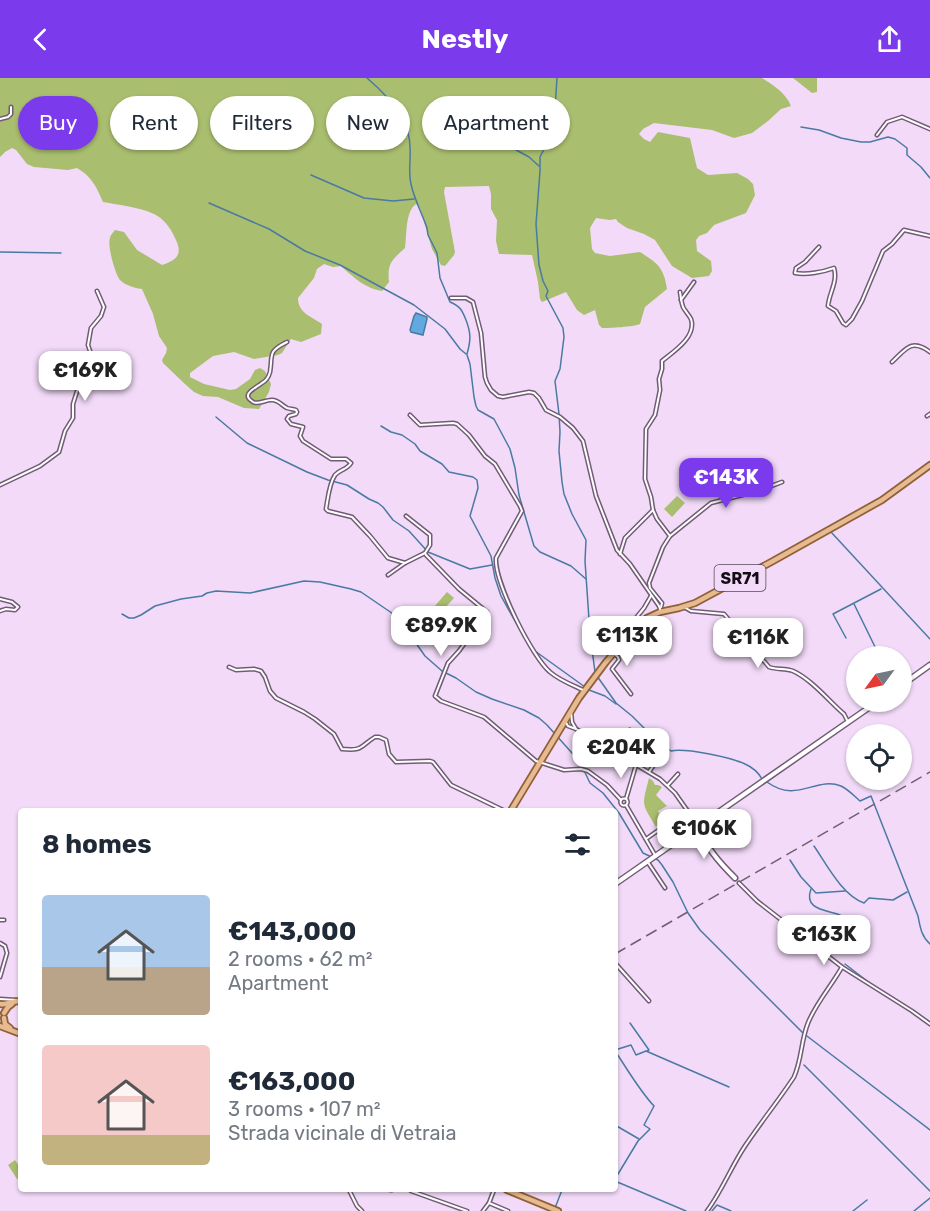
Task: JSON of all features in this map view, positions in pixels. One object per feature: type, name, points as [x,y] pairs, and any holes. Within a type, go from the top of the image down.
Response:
[{"type":"main road","name":"SR71","points":[[511,808],[584,690],[612,651],[646,618],[661,610],[695,603],[882,500],[930,465]]},
{"type":"main road","points":[[18,1002],[0,1005],[5,1024],[18,1032]]},
{"type":"main road","points":[[18,1003],[10,1005],[0,1025],[18,1033]]},
{"type":"main road","points":[[511,1192],[547,1209],[558,1211]]},
{"type":"street","points":[[0,119],[9,117],[11,107]]},
{"type":"street","points":[[877,135],[887,122],[902,117],[930,129]]},
{"type":"street","points":[[819,247],[796,268],[795,273],[826,272],[834,268],[836,276],[828,306],[836,310],[843,323],[846,324],[852,319],[862,301],[883,251],[904,230],[930,236]]},
{"type":"street","points":[[681,300],[694,282]]},
{"type":"street","points":[[0,485],[40,466],[59,452],[65,430],[73,418],[79,386],[94,373],[94,363],[88,345],[92,328],[104,307],[97,291]]},
{"type":"street","points":[[670,536],[653,510],[645,479],[646,429],[655,415],[662,361],[676,350],[688,336],[692,327],[690,317],[682,306],[680,292]]},
{"type":"street","points":[[451,298],[466,298],[473,302],[481,333],[485,377],[491,390],[498,396],[504,397],[534,393],[546,410],[560,417],[583,441],[596,496],[617,550],[630,564],[661,610]]},
{"type":"street","points":[[286,342],[272,351],[270,373],[262,384],[251,389],[248,397],[256,404],[273,399],[285,407],[296,410],[296,414],[287,419],[291,424],[303,427],[300,436],[303,441],[331,459],[346,459],[351,463],[349,467],[334,476],[328,511],[352,517],[388,558],[405,563]]},
{"type":"street","points":[[892,362],[911,346],[924,347],[930,352]]},
{"type":"street","points":[[410,415],[420,425],[458,424],[497,467],[522,511],[496,558],[505,597],[519,625],[550,673],[584,690]]},
{"type":"street","points":[[661,610],[662,603],[650,588],[649,583],[663,547],[670,536],[711,502],[758,491],[782,482]]},
{"type":"street","points":[[620,554],[625,538],[653,510]]},
{"type":"street","points":[[388,575],[425,553],[430,545],[430,535],[406,516]]},
{"type":"street","points":[[425,553],[459,589],[487,612],[448,663],[435,696],[441,701],[484,717],[536,761],[564,770],[586,770],[607,784],[622,804],[626,805],[655,855]]},
{"type":"street","points":[[612,651],[651,596]]},
{"type":"street","points":[[0,599],[12,602],[18,608],[0,611]]},
{"type":"street","points":[[684,607],[692,611],[724,614],[769,667],[791,670],[810,683],[844,714],[848,722]]},
{"type":"street","points":[[608,627],[620,638]]},
{"type":"street","points":[[587,629],[620,660],[612,669],[630,693]]},
{"type":"street","points":[[912,678],[930,665]]},
{"type":"street","points":[[229,667],[236,670],[261,671],[266,677],[270,691],[276,698],[315,719],[334,734],[342,748],[358,749],[364,747],[375,736],[379,737],[386,740],[389,754],[396,762],[433,762],[451,785],[500,808]]},
{"type":"street","points":[[571,709],[572,722],[576,729]]},
{"type":"street","points":[[618,882],[862,712]]},
{"type":"street","points":[[565,718],[572,722]]},
{"type":"street","points":[[565,718],[568,726]]},
{"type":"street","points":[[557,733],[563,727],[576,729],[668,785],[694,819],[706,844],[718,861],[735,878]]},
{"type":"street","points":[[626,805],[636,765],[649,743],[630,730]]},
{"type":"street","points":[[649,772],[658,759]]},
{"type":"street","points":[[668,785],[678,774]]},
{"type":"street","points":[[621,800],[626,799]]},
{"type":"street","points":[[646,839],[687,810]]},
{"type":"street","points":[[647,861],[665,888]]},
{"type":"street","points":[[739,883],[757,901],[842,967],[930,1024]]},
{"type":"street","points":[[0,943],[5,946],[7,953],[0,977]]},
{"type":"street","points":[[618,966],[649,1001]]},
{"type":"street","points":[[707,1211],[745,1145],[794,1077],[799,1066],[809,1019],[842,967]]},
{"type":"street","points":[[0,999],[18,1002]]},
{"type":"street","points":[[349,1192],[362,1211]]},
{"type":"street","points":[[414,1192],[467,1211]]},
{"type":"street","points":[[483,1211],[493,1192]]},
{"type":"street","points":[[489,1203],[508,1211]]},
{"type":"green space","points":[[0,78],[762,78],[783,93],[791,106],[781,109],[752,133],[734,138],[712,130],[654,123],[639,134],[650,142],[658,132],[690,138],[697,168],[708,175],[737,173],[753,184],[755,195],[746,213],[714,225],[696,240],[697,251],[711,261],[712,271],[709,276],[692,278],[672,266],[655,240],[627,228],[616,219],[596,218],[590,228],[592,249],[595,253],[610,256],[640,252],[655,263],[664,275],[667,289],[645,307],[640,324],[602,328],[595,310],[584,315],[577,310],[566,292],[542,302],[532,255],[499,254],[496,241],[497,220],[491,209],[489,186],[445,187],[455,252],[445,266],[441,265],[432,249],[420,208],[416,204],[408,218],[405,248],[391,262],[389,282],[382,291],[365,285],[341,266],[333,267],[324,264],[317,269],[314,278],[298,298],[303,311],[322,324],[321,334],[301,342],[291,339],[282,353],[278,355],[254,359],[234,352],[213,356],[190,373],[190,377],[204,384],[230,390],[236,389],[250,379],[255,370],[260,368],[265,371],[271,384],[259,409],[244,408],[218,397],[203,396],[185,384],[163,363],[167,348],[159,336],[153,314],[142,289],[127,285],[118,277],[109,242],[115,230],[124,232],[137,250],[162,265],[172,261],[178,255],[177,243],[164,221],[142,210],[103,202],[93,182],[77,168],[68,170],[34,167],[27,164],[12,148],[0,157]]},
{"type":"green space","points":[[793,78],[817,78],[817,92],[812,93]]},
{"type":"green space","points":[[677,496],[685,503],[672,517],[664,509]]},
{"type":"green space","points":[[447,592],[454,598],[442,611],[447,615],[433,632],[421,622]]},
{"type":"green space","points":[[649,778],[655,785],[662,787],[656,795],[667,806],[658,811],[664,822],[658,823],[656,827],[644,804]]},
{"type":"green space","points":[[15,1160],[18,1164],[18,1178],[17,1179],[8,1165]]},
{"type":"water","points":[[416,313],[427,317],[423,335],[410,330]]},
{"type":"waterway","points":[[367,78],[396,108],[406,127],[410,147],[412,190],[437,253],[440,278],[450,302],[460,309],[468,325],[470,337],[467,354]]},
{"type":"waterway","points":[[557,78],[554,124],[540,157],[536,224],[539,265],[548,291],[546,296],[563,328],[560,369],[555,381],[559,414],[559,451],[564,494],[586,540],[585,561],[595,672]]},
{"type":"waterway","points":[[801,127],[861,142],[888,137],[895,139],[907,148],[907,155],[930,178]]},
{"type":"waterway","points":[[516,150],[539,166]]},
{"type":"waterway","points":[[311,175],[364,198],[393,201],[414,199]]},
{"type":"waterway","points":[[209,203],[269,229],[305,251],[340,265],[414,305],[445,329],[466,354]]},
{"type":"waterway","points":[[0,252],[61,253]]},
{"type":"waterway","points":[[467,355],[476,406],[478,410],[494,419],[510,449],[519,495],[534,546],[540,552],[571,566],[586,579]]},
{"type":"waterway","points":[[216,417],[247,443],[307,472],[347,485],[378,503],[428,552],[470,569],[492,565]]},
{"type":"waterway","points":[[381,426],[402,435],[415,444],[420,451],[442,464],[449,472],[477,480],[478,488],[470,516],[491,556],[501,596],[520,630]]},
{"type":"waterway","points":[[831,532],[930,639]]},
{"type":"waterway","points":[[122,614],[134,618],[155,606],[216,591],[250,593],[304,581],[320,582],[361,592],[402,620],[425,656],[442,671],[476,692],[539,718],[580,762],[590,783],[603,793],[615,808]]},
{"type":"waterway","points":[[846,638],[833,614],[881,589]]},
{"type":"waterway","points":[[854,604],[875,646]]},
{"type":"waterway","points":[[535,651],[585,687]]},
{"type":"waterway","points":[[597,676],[616,703],[671,751],[697,752],[738,761],[748,765],[762,779]]},
{"type":"waterway","points":[[589,690],[605,696],[616,704]]},
{"type":"waterway","points":[[767,782],[788,790],[832,784],[844,787],[860,801],[871,796],[918,916],[921,931],[930,944]]},
{"type":"waterway","points":[[618,812],[643,853],[658,860],[662,865],[700,930],[803,1033],[930,1130]]},
{"type":"waterway","points":[[814,846],[842,886],[864,903],[869,898],[893,900],[907,892]]},
{"type":"waterway","points":[[790,860],[801,877],[816,893],[845,891]]},
{"type":"waterway","points":[[811,889],[809,896],[813,905],[840,915],[839,928],[830,950]]},
{"type":"waterway","points":[[845,964],[871,984]]},
{"type":"waterway","points":[[890,996],[930,1022]]},
{"type":"waterway","points":[[630,1023],[649,1050],[647,1051]]},
{"type":"waterway","points":[[618,1049],[631,1045],[636,1055],[646,1051],[729,1087]]},
{"type":"waterway","points":[[618,1056],[638,1087],[654,1106],[644,1125],[650,1129],[638,1141],[618,1174]]},
{"type":"waterway","points":[[804,1065],[930,1191]]},
{"type":"waterway","points":[[618,1127],[639,1139]]},
{"type":"waterway","points":[[618,1182],[686,1211]]},
{"type":"waterway","points":[[555,1208],[561,1192]]},
{"type":"waterway","points":[[914,1211],[930,1198]]},
{"type":"waterway","points":[[853,1211],[867,1200]]},
{"type":"waterway","points":[[712,1211],[717,1205],[731,1211]]},
{"type":"railway","points":[[618,952],[930,772]]}]
